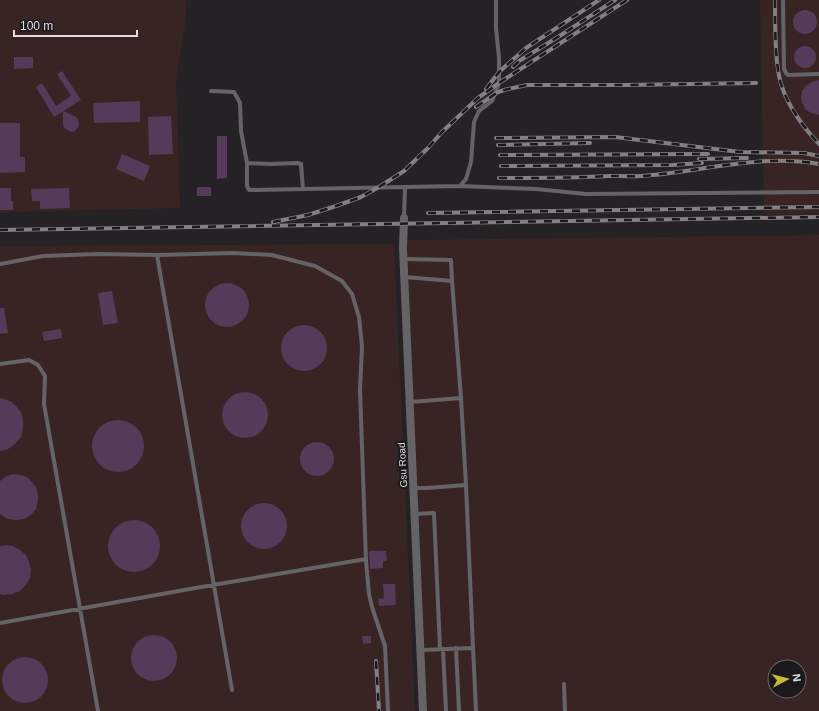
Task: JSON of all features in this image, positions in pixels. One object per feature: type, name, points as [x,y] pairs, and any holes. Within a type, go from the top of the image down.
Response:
[{"type":"street","name":"Gsu Road","points":[[404,218],[403,259],[423,711]]},
{"type":"lane","points":[[460,186],[466,178],[471,162],[474,122],[479,111],[492,101],[499,83],[496,0]]},
{"type":"lane","points":[[783,0],[784,69],[788,75],[819,74]]},
{"type":"lane","points":[[211,91],[234,92],[240,103],[241,131],[247,163],[247,186],[249,190],[460,186],[536,189],[586,194],[819,192]]},
{"type":"lane","points":[[247,163],[301,164],[303,189]]},
{"type":"lane","points":[[404,218],[405,187]]},
{"type":"lane","points":[[0,264],[43,256],[233,253],[272,255],[314,266],[342,281],[352,294],[359,317],[362,346],[360,390],[366,560],[369,594],[372,607],[386,646],[388,711]]},
{"type":"lane","points":[[157,255],[232,690]]},
{"type":"lane","points":[[403,259],[451,260],[466,485],[476,711]]},
{"type":"lane","points":[[404,277],[452,281]]},
{"type":"lane","points":[[0,364],[29,360],[38,365],[45,376],[44,404],[98,711]]},
{"type":"lane","points":[[410,402],[461,398]]},
{"type":"lane","points":[[414,488],[466,485]]},
{"type":"lane","points":[[414,514],[434,513],[441,649],[446,711]]},
{"type":"lane","points":[[0,623],[366,560]]},
{"type":"lane","points":[[421,650],[473,647]]},
{"type":"lane","points":[[456,648],[459,711]]},
{"type":"lane","points":[[564,684],[565,711]]},
{"type":"shaded area","points":[[0,0],[186,0],[185,26],[176,79],[180,208],[0,212]]},
{"type":"shaded area","points":[[760,0],[819,0],[819,214],[764,215]]},
{"type":"shaded area","points":[[819,235],[819,711],[427,711],[407,240]]},
{"type":"shaded area","points":[[394,244],[415,711],[0,711],[0,246]]},
{"type":"building","points":[[805,10],[813,14],[817,22],[813,30],[805,34],[797,30],[793,22],[797,14]]},
{"type":"building","points":[[801,46],[809,46],[816,53],[816,61],[809,68],[801,68],[794,61],[794,53]]},
{"type":"building","points":[[14,57],[33,57],[33,68],[14,69]]},
{"type":"building","points":[[62,71],[81,100],[54,117],[36,87],[42,83],[56,106],[71,96],[57,74]]},
{"type":"building","points":[[819,80],[819,115],[811,113],[805,109],[801,98],[802,91],[806,86]]},
{"type":"building","points":[[140,101],[140,122],[94,123],[93,103]]},
{"type":"building","points":[[63,111],[75,116],[78,119],[79,126],[75,131],[72,132],[64,128]]},
{"type":"building","points":[[171,116],[173,154],[149,155],[148,117]]},
{"type":"building","points":[[0,123],[20,123],[20,157],[25,157],[25,172],[0,173]]},
{"type":"building","points":[[217,136],[227,136],[227,178],[217,179]]},
{"type":"building","points":[[122,154],[150,166],[144,181],[116,169]]},
{"type":"building","points":[[197,187],[211,187],[211,196],[197,196]]},
{"type":"building","points":[[0,188],[11,188],[13,210],[0,210]]},
{"type":"building","points":[[69,188],[70,208],[40,209],[40,201],[32,201],[31,189]]},
{"type":"building","points":[[223,283],[231,283],[236,284],[243,289],[248,296],[248,314],[243,321],[236,326],[223,327],[215,324],[208,317],[205,309],[205,301],[208,293],[215,286]]},
{"type":"building","points":[[112,291],[118,323],[103,325],[98,293]]},
{"type":"building","points":[[0,308],[4,308],[8,333],[0,334]]},
{"type":"building","points":[[300,325],[308,325],[317,329],[323,335],[327,348],[323,361],[317,367],[308,371],[300,371],[291,367],[285,361],[281,352],[281,344],[285,335],[291,329]]},
{"type":"building","points":[[61,329],[62,338],[44,341],[42,332]]},
{"type":"building","points":[[240,392],[250,392],[258,396],[264,402],[268,410],[268,420],[264,428],[258,434],[250,438],[240,438],[232,434],[226,428],[222,420],[222,410],[226,402],[232,396]]},
{"type":"building","points":[[0,398],[10,401],[21,412],[23,428],[21,437],[15,444],[8,449],[0,451]]},
{"type":"building","points":[[113,420],[123,420],[137,427],[144,441],[144,451],[137,465],[123,472],[113,472],[103,468],[96,461],[92,451],[92,441],[96,431],[103,424]]},
{"type":"building","points":[[317,442],[323,443],[329,447],[333,453],[333,465],[329,471],[323,475],[317,476],[311,475],[305,471],[301,465],[300,459],[301,453],[305,447],[311,443]]},
{"type":"building","points":[[13,474],[27,477],[36,487],[38,494],[36,509],[31,515],[24,519],[8,519],[0,514],[0,481]]},
{"type":"building","points":[[264,503],[277,507],[283,513],[287,526],[283,539],[277,545],[264,549],[251,545],[245,539],[241,526],[245,513],[251,507]]},
{"type":"building","points":[[129,520],[139,520],[153,527],[160,541],[160,551],[153,565],[139,572],[129,572],[119,568],[112,561],[108,551],[108,541],[112,531],[119,524]]},
{"type":"building","points":[[0,546],[13,546],[26,555],[31,570],[30,578],[20,591],[3,595],[0,594]]},
{"type":"building","points":[[369,551],[386,551],[387,561],[383,561],[383,568],[370,569]]},
{"type":"building","points":[[383,584],[395,584],[396,605],[379,606],[378,599],[384,598]]},
{"type":"building","points":[[149,635],[159,635],[167,639],[173,645],[177,653],[177,663],[173,671],[167,677],[159,681],[149,681],[141,677],[135,671],[131,663],[131,653],[135,645],[141,639]]},
{"type":"building","points":[[362,636],[371,636],[371,643],[363,644]]},
{"type":"building","points":[[25,657],[38,661],[44,667],[48,680],[44,693],[38,699],[25,703],[12,699],[6,693],[2,680],[6,667],[12,661]]},
{"type":"railway","points":[[486,89],[499,72],[526,48],[599,0]]},
{"type":"railway","points":[[513,67],[519,61],[615,0]]},
{"type":"railway","points":[[273,222],[308,215],[336,206],[361,197],[379,187],[404,171],[478,98],[627,0]]},
{"type":"railway","points":[[775,0],[776,54],[781,84],[785,95],[798,117],[819,144]]},
{"type":"railway","points":[[476,107],[498,92],[527,85],[756,83]]},
{"type":"railway","points":[[496,138],[615,137],[740,152],[804,153],[819,156]]},
{"type":"railway","points":[[498,145],[590,143]]},
{"type":"railway","points":[[500,155],[708,154]]},
{"type":"railway","points":[[699,159],[747,158]]},
{"type":"railway","points":[[499,178],[641,176],[735,164],[777,161],[798,161],[819,164]]},
{"type":"railway","points":[[501,166],[672,165],[702,163]]},
{"type":"railway","points":[[428,213],[819,207]]},
{"type":"railway","points":[[0,230],[819,217]]},
{"type":"railway","points":[[376,661],[379,711]]}]
